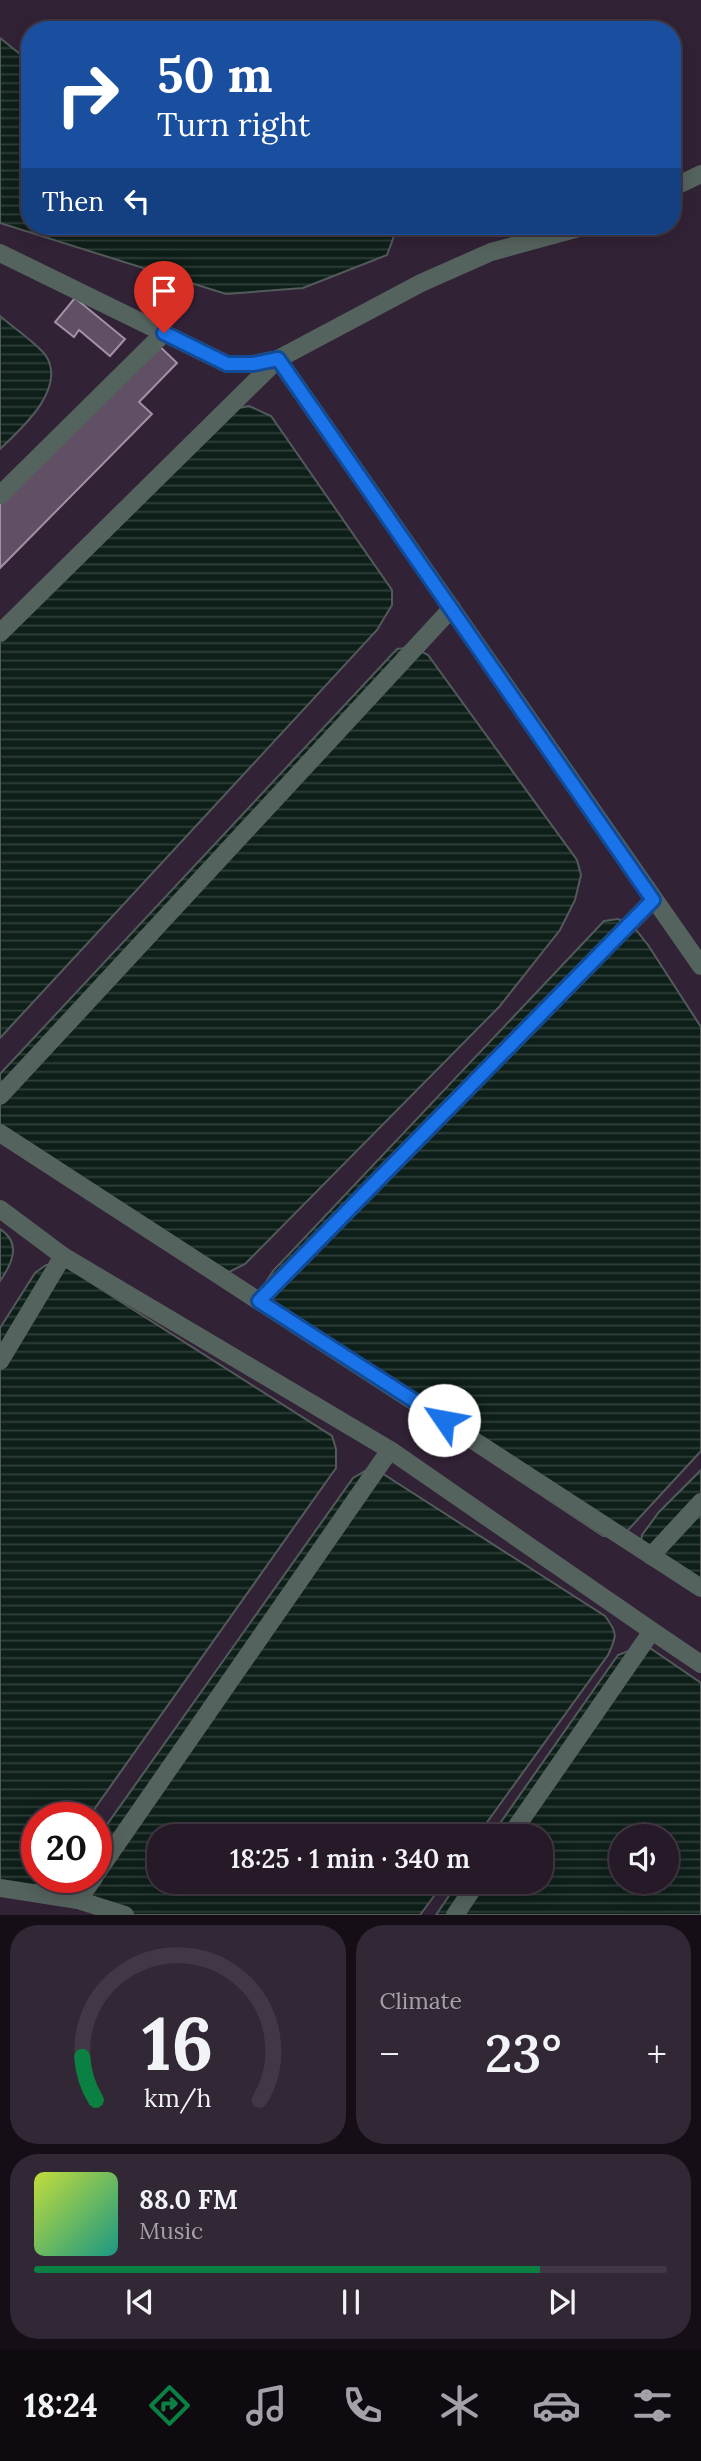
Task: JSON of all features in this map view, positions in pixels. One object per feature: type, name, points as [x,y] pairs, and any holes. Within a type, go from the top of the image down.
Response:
[{"type":"lane","points":[[681,184],[701,174]]},
{"type":"lane","points":[[0,253],[227,364],[253,364],[278,359],[421,284],[491,252],[553,235]]},
{"type":"lane","points":[[0,495],[164,333]]},
{"type":"lane","points":[[278,359],[701,966]]},
{"type":"lane","points":[[0,633],[278,359]]},
{"type":"lane","points":[[0,1096],[452,608]]},
{"type":"lane","points":[[259,1301],[653,900]]},
{"type":"lane","points":[[0,1133],[701,1588]]},
{"type":"lane","points":[[0,1209],[62,1256],[390,1450],[701,1664]]},
{"type":"lane","points":[[0,1361],[62,1256]]},
{"type":"lane","points":[[112,1851],[390,1450]]},
{"type":"lane","points":[[651,1556],[701,1502]]},
{"type":"lane","points":[[518,1824],[652,1631]]},
{"type":"lane","points":[[0,1888],[78,1900],[125,1915]]},
{"type":"lane","points":[[78,1900],[83,1893]]},
{"type":"lane","points":[[455,1915],[469,1894]]},
{"type":"shaded area","points":[[0,38],[21,55],[21,230],[0,223]]},
{"type":"shaded area","points":[[38,235],[394,236],[387,255],[303,288],[226,294]]},
{"type":"shaded area","points":[[0,316],[46,356],[51,369],[46,395],[38,408],[0,449]]},
{"type":"shaded area","points":[[249,406],[271,416],[392,590],[392,605],[377,630],[0,1038],[0,629],[233,409]]},
{"type":"shaded area","points":[[413,647],[428,655],[577,860],[581,875],[575,900],[560,930],[499,1007],[245,1264],[229,1272],[0,1131],[0,1074],[397,649]]},
{"type":"shaded area","points":[[618,919],[633,926],[648,945],[701,1027],[701,1451],[629,1529],[617,1537],[603,1536],[271,1316],[264,1285],[273,1271],[604,921]]},
{"type":"shaded area","points":[[0,1229],[11,1241],[13,1254],[0,1281]]},
{"type":"shaded area","points":[[46,1265],[63,1265],[332,1436],[336,1449],[336,1468],[99,1802],[21,1802],[21,1888],[0,1888],[0,1328],[35,1273]]},
{"type":"shaded area","points":[[701,1470],[701,1596],[640,1552],[642,1535],[659,1512]]},
{"type":"shaded area","points":[[365,1471],[380,1472],[605,1616],[615,1635],[608,1655],[486,1824],[147,1824],[147,1894],[435,1894],[420,1915],[121,1915],[72,1896],[71,1893],[112,1893],[112,1817],[353,1478]]},
{"type":"shaded area","points":[[650,1648],[701,1683],[701,1915],[436,1915],[450,1894],[553,1894],[553,1824],[499,1824],[618,1655],[634,1649]]},
{"type":"building","points":[[75,298],[125,339],[110,356],[79,330],[74,337],[55,322]]},
{"type":"building","points":[[151,338],[177,363],[139,402],[152,414],[0,568],[0,492]]},
{"type":"route","points":[[164,333],[227,364],[253,364],[278,359],[653,900],[259,1301],[444,1420]]}]
